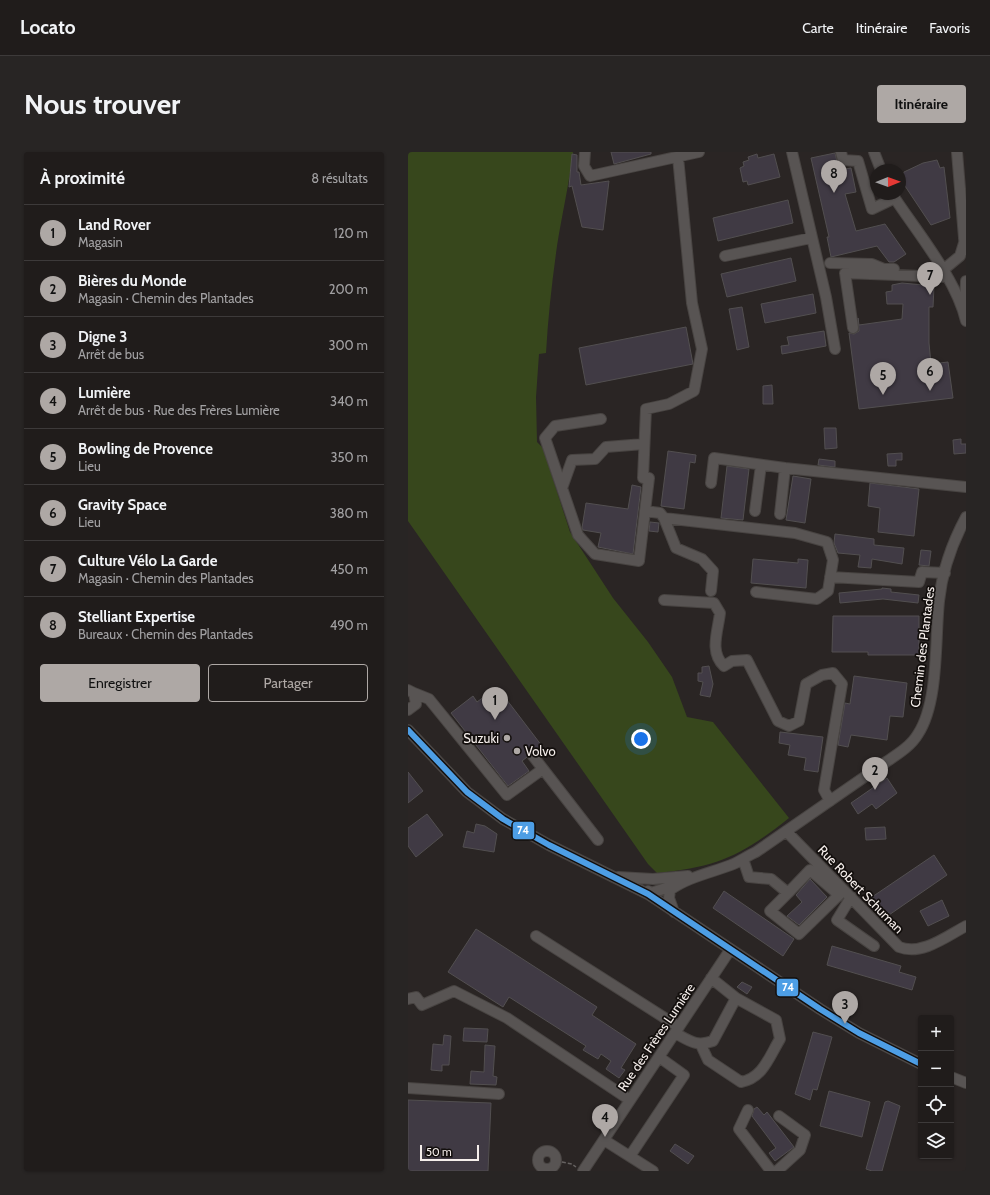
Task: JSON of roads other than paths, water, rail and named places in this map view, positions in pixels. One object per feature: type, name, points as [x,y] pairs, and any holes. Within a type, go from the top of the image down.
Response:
[{"type":"street","points":[[585,152],[584,166],[590,176],[699,152]]},
{"type":"street","points":[[792,152],[811,238],[826,296],[835,349]]},
{"type":"street","points":[[841,152],[843,160],[858,161],[872,209],[887,200]]},
{"type":"street","points":[[874,152],[879,164]]},
{"type":"street","points":[[957,152],[966,258]]},
{"type":"street","points":[[601,419],[555,426],[545,438],[578,535],[595,554],[639,561],[649,478],[642,478],[646,409],[669,404],[694,391],[702,349],[692,303],[678,157]]},
{"type":"street","points":[[896,200],[945,274],[963,307],[965,318]]},
{"type":"street","points":[[725,256],[811,238]]},
{"type":"street","points":[[945,274],[960,256],[964,243]]},
{"type":"street","points":[[830,263],[872,264],[884,269],[945,274]]},
{"type":"street","points":[[852,328],[845,274],[945,274]]},
{"type":"street","points":[[965,318],[966,281]]},
{"type":"street","points":[[562,488],[572,460],[595,459],[606,447],[644,444]]},
{"type":"street","points":[[711,483],[714,458],[785,468],[966,487]]},
{"type":"street","points":[[755,511],[761,464]]},
{"type":"street","points":[[780,514],[785,468]]},
{"type":"street","points":[[645,511],[660,513],[664,518],[676,548],[702,559],[713,571],[711,591]]},
{"type":"street","name":"Chemin des Plantades","points":[[698,876],[732,865],[743,859],[906,748],[918,734],[928,711],[934,680],[939,600],[944,573],[951,550],[966,517]]},
{"type":"street","points":[[664,518],[795,533],[827,542],[833,560],[828,591],[817,599],[756,592]]},
{"type":"street","points":[[830,577],[919,582],[922,572],[944,573]]},
{"type":"street","points":[[664,600],[714,603],[720,613],[714,647],[718,660],[724,666],[732,662],[747,660],[778,721],[789,726],[799,722],[806,684],[822,675],[833,673],[842,684],[824,790],[830,801]]},
{"type":"street","points":[[408,710],[416,704],[411,692]]},
{"type":"street","points":[[411,692],[429,699],[507,796],[543,769]]},
{"type":"street","points":[[408,730],[467,792],[503,819],[549,845],[648,894],[730,950],[859,1033],[918,1062]]},
{"type":"street","points":[[533,756],[598,840]]},
{"type":"street","name":"Rue Robert Schuman","points":[[786,831],[899,947],[907,950],[921,949],[966,926]]},
{"type":"street","points":[[743,859],[749,876],[771,879],[788,893]]},
{"type":"street","points":[[810,870],[839,895],[799,934],[770,911],[788,893],[810,870]]},
{"type":"street","points":[[612,876],[653,879],[698,876]]},
{"type":"street","points":[[648,894],[698,876]]},
{"type":"street","points":[[648,894],[648,885],[653,879]]},
{"type":"street","points":[[674,912],[669,898],[670,890],[678,884]]},
{"type":"street","points":[[851,897],[837,920],[874,946]]},
{"type":"street","points":[[536,936],[677,1030],[691,1042],[701,1045],[713,1041],[736,998]]},
{"type":"street","name":"Rue des Frères Lumière","points":[[583,1171],[730,950]]},
{"type":"street","points":[[701,1045],[708,1060],[741,1082],[752,1080],[760,1073],[780,1039],[776,1020],[736,998],[711,978]]},
{"type":"street","points":[[408,999],[416,997],[422,1005],[454,991],[507,1018],[630,1100]]},
{"type":"street","points":[[630,1156],[684,1075],[659,1057]]},
{"type":"street","points":[[954,1078],[966,1083]]},
{"type":"street","points":[[408,1088],[499,1094]]},
{"type":"street","points":[[748,1110],[739,1129],[771,1171]]},
{"type":"street","points":[[777,1171],[800,1150],[805,1135],[779,1116]]},
{"type":"street","points":[[604,1140],[653,1171]]},
{"type":"street","points":[[539,1149],[553,1153],[550,1168],[539,1166],[539,1149]]},
{"type":"place","name":"Stelliant Expertise","points":[[834,193]]},
{"type":"place","name":"Culture Vélo La Garde","points":[[930,295]]},
{"type":"place","name":"Gravity Space","points":[[930,391]]},
{"type":"place","name":"Bowling de Provence","points":[[883,395]]},
{"type":"place","name":"Land Rover","points":[[495,720]]},
{"type":"place","name":"Suzuki","points":[[507,738]]},
{"type":"place","name":"Volvo","points":[[517,751]]},
{"type":"place","name":"Bières du Monde","points":[[875,790]]},
{"type":"place","name":"Digne 3","points":[[845,1024]]},
{"type":"place","name":"Lumière","points":[[605,1137]]}]
